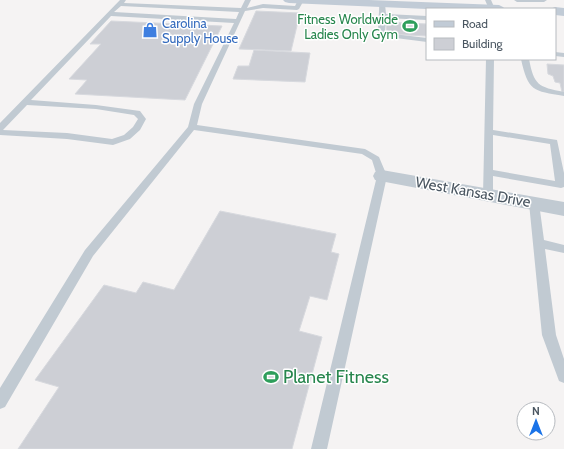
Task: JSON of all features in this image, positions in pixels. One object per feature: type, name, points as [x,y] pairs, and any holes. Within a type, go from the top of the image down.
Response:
[{"type":"main road","points":[[289,0],[411,3],[440,8],[452,4],[472,8]]},
{"type":"street","name":"West Kansas Drive","points":[[382,176],[564,209]]},
{"type":"lane","points":[[0,402],[89,253],[192,127],[198,104],[248,0]]},
{"type":"lane","points":[[0,128],[121,2],[224,6],[244,10],[264,3],[297,8],[301,0]]},
{"type":"lane","points":[[517,0],[544,0]]},
{"type":"lane","points":[[380,3],[383,16],[382,35],[426,40]]},
{"type":"lane","points":[[109,14],[238,21]]},
{"type":"lane","points":[[383,16],[426,18]]},
{"type":"lane","points":[[488,195],[490,60]]},
{"type":"lane","points":[[525,60],[529,79],[533,86],[543,91],[564,94]]},
{"type":"lane","points":[[0,132],[67,136],[113,142],[127,137],[137,128],[142,119],[137,113],[124,111],[96,107],[24,102]]},
{"type":"lane","points":[[192,127],[365,152],[376,159],[382,176],[319,449]]},
{"type":"lane","points":[[488,172],[561,185],[554,142],[489,132]]},
{"type":"lane","points":[[534,203],[549,335],[564,376]]},
{"type":"lane","points":[[538,244],[564,249]]},
{"type":"building","points":[[256,11],[300,13],[291,51],[239,49]]},
{"type":"building","points":[[111,21],[222,26],[185,100],[75,94],[87,80],[69,79],[101,44],[90,44]]},
{"type":"building","points":[[386,22],[426,24],[426,36],[387,34]]},
{"type":"building","points":[[254,50],[310,53],[305,82],[233,79],[238,66],[249,66]]},
{"type":"building","points":[[547,64],[564,65],[564,92],[562,92],[560,83],[555,82],[553,76],[548,74]]},
{"type":"building","points":[[220,211],[336,234],[331,252],[339,254],[327,300],[310,296],[299,331],[322,337],[292,449],[18,449],[59,387],[35,380],[104,285],[136,293],[143,282],[174,290]]},
{"type":"place","name":"Fitness Worldwide Ladies Only Gym","points":[[410,26]]},
{"type":"place","name":"Carolina Supply House","points":[[150,30]]},
{"type":"place","name":"Planet Fitness","points":[[271,377]]}]
